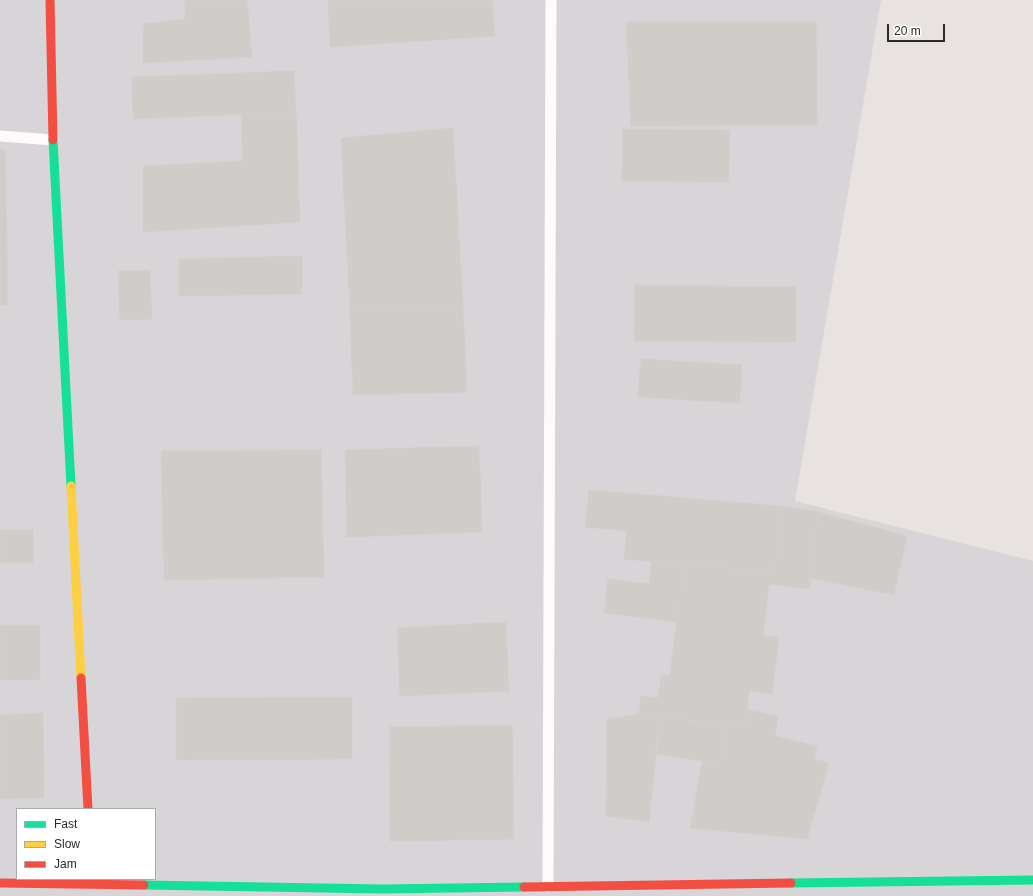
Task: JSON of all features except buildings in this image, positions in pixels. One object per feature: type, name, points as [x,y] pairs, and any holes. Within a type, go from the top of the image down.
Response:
[{"type":"street","points":[[50,0],[53,140],[88,808]]},
{"type":"street","points":[[0,884],[88,887],[382,889],[548,886],[642,891],[1033,880]]},
{"type":"lane","points":[[548,886],[551,0]]},
{"type":"lane","points":[[0,136],[53,140]]},
{"type":"shaded area","points":[[0,0],[881,0],[795,501],[1033,561],[1033,896],[0,896]]},
{"type":"traffic: fast","points":[[53,140],[71,486]]},
{"type":"traffic: fast","points":[[791,883],[1033,880]]},
{"type":"traffic: fast","points":[[144,885],[382,889],[524,887]]},
{"type":"traffic: slow","points":[[71,486],[81,678]]},
{"type":"traffic: jam","points":[[50,0],[53,140]]},
{"type":"traffic: jam","points":[[81,678],[88,808]]},
{"type":"traffic: jam","points":[[0,883],[144,885]]},
{"type":"traffic: jam","points":[[524,887],[791,883]]}]
